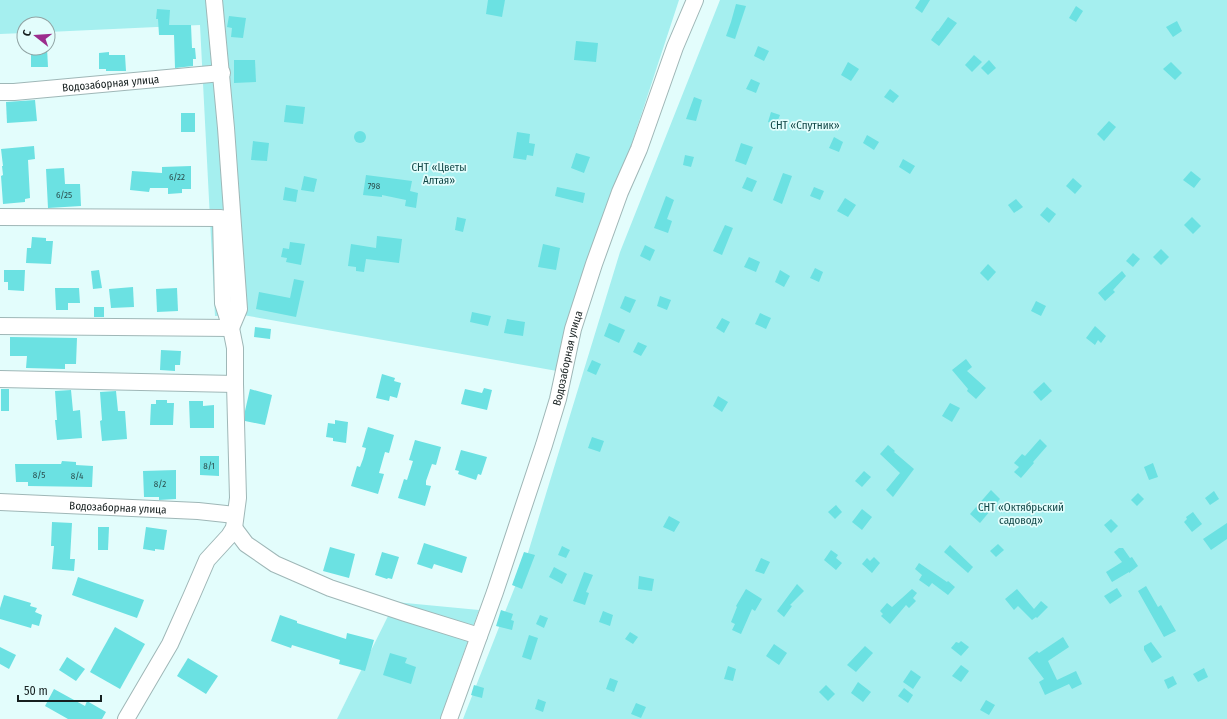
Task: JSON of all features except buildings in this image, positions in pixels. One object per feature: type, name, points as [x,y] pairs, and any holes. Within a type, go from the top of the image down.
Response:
[{"type":"street","points":[[214,0],[222,73],[239,309],[231,328]]},
{"type":"street","name":"Водозаборная улица","points":[[449,719],[544,445],[558,399],[573,329],[594,264],[620,192],[639,149],[675,47],[695,0]]},
{"type":"street","name":"Водозаборная улица","points":[[0,92],[222,73]]},
{"type":"street","points":[[0,217],[221,218],[223,302],[235,348],[238,498],[234,522],[229,536],[206,560],[192,597],[170,644],[126,719]]},
{"type":"street","points":[[0,326],[231,328]]},
{"type":"street","points":[[0,379],[235,384]]},
{"type":"street","name":"Водозаборная улица","points":[[0,502],[198,511],[234,522]]},
{"type":"street","points":[[234,522],[246,544],[275,564],[338,591],[479,636]]},
{"type":"green space","name":"СНТ «Цветы Алтая»","points":[[0,0],[679,0],[557,371],[243,315],[215,316],[200,25],[56,32],[56,16],[16,16],[16,33],[0,34]]},
{"type":"green space","points":[[720,0],[1227,0],[1227,719],[463,719],[527,556],[620,252]]},
{"type":"green space","points":[[395,602],[479,610],[440,719],[337,719]]},
{"type":"park label","name":"СНТ «Спутник»","points":[[805,125]]},
{"type":"park label","name":"СНТ «Октябрьский садовод»","points":[[1021,513]]}]
